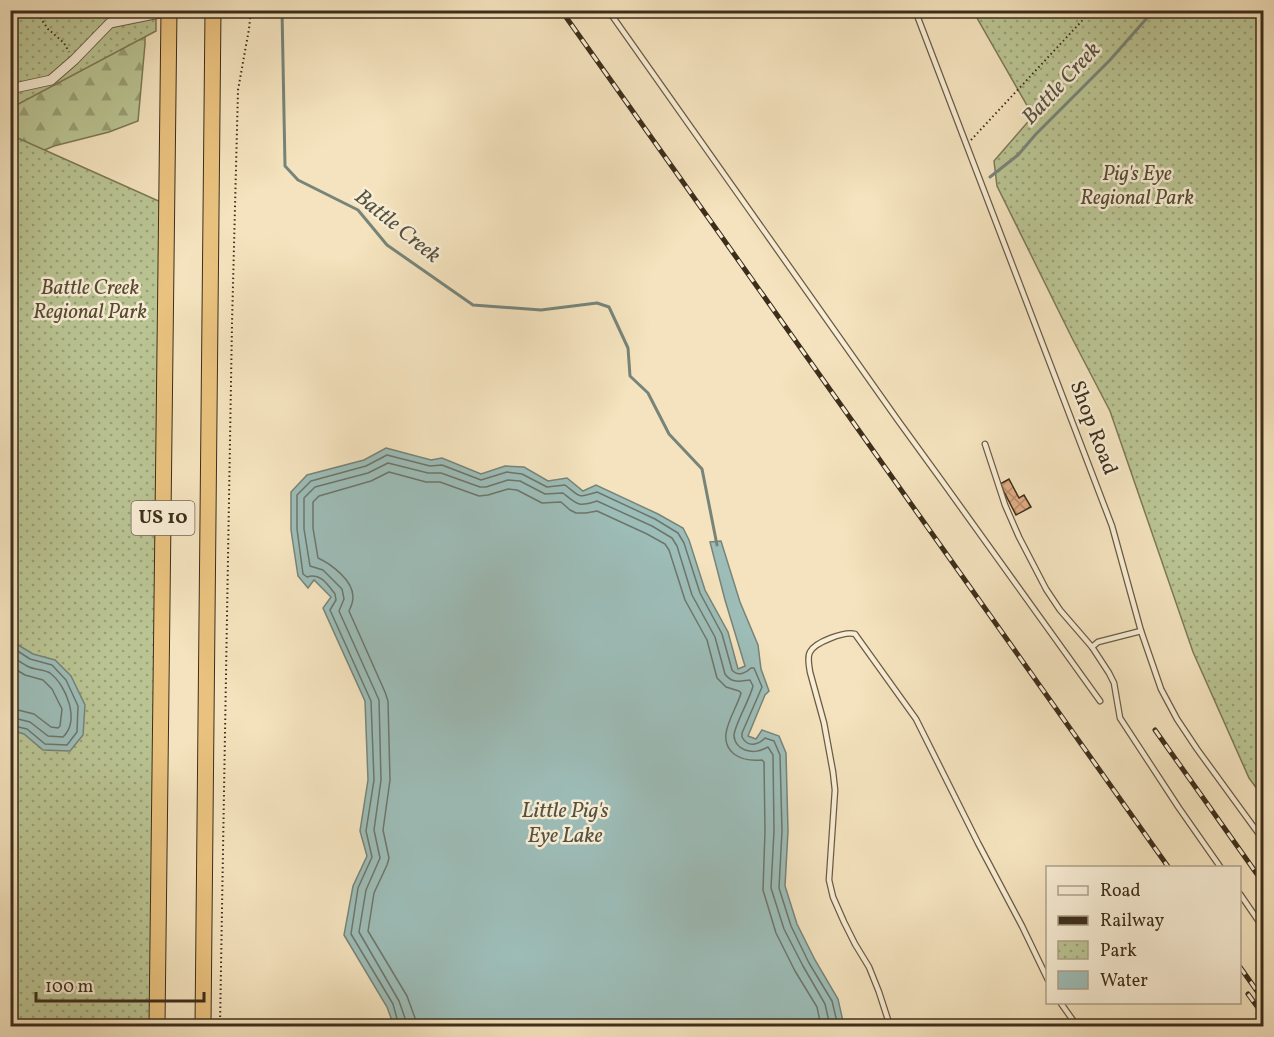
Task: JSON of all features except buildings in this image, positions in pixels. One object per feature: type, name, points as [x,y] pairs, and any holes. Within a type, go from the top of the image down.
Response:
[{"type":"highway","name":"US 10","points":[[203,1026],[213,10]]},
{"type":"highway","name":"US 10","points":[[157,1026],[169,11]]},
{"type":"street","points":[[10,88],[51,80],[110,23],[169,11]]},
{"type":"lane","points":[[608,10],[1100,702]]},
{"type":"lane","name":"Shop Road","points":[[915,10],[1112,526],[1141,631],[1161,689],[1177,719],[1263,842]]},
{"type":"lane","points":[[985,444],[1005,505],[1046,589],[1060,610],[1092,647],[1114,683],[1120,718],[1220,866]]},
{"type":"lane","points":[[1092,647],[1098,642],[1141,631]]},
{"type":"lane","points":[[890,1026],[869,967],[844,922],[833,897],[829,880],[835,790],[824,723],[812,681],[809,653],[816,645],[846,633],[855,634],[916,719],[1022,926],[1046,978]]},
{"type":"lane","points":[[1241,897],[1263,928]]},
{"type":"lane","points":[[1061,1004],[1077,1026]]},
{"type":"path","points":[[35,10],[48,29],[64,43],[74,60]]},
{"type":"path","points":[[220,1026],[237,114],[238,90],[251,10]]},
{"type":"path","points":[[967,144],[1092,10]]},
{"type":"green space","points":[[11,11],[145,11],[145,44],[138,121],[109,132],[54,146],[11,164]]},
{"type":"green space","points":[[11,11],[156,11],[156,31],[11,108]]},
{"type":"green space","name":"Pig's Eye Regional Park","points":[[973,11],[1263,11],[1263,797],[1249,778],[1193,652],[1110,411],[997,186],[994,161],[1033,116]]},
{"type":"green space","name":"Battle Creek Regional Park","points":[[11,135],[172,207],[158,1026],[11,1026]]},
{"type":"water","name":"Little Pig's Eye Lake","points":[[386,448],[431,460],[442,458],[481,474],[505,466],[524,467],[548,481],[567,478],[583,491],[596,485],[683,528],[705,590],[728,632],[738,669],[745,666],[710,542],[721,541],[740,602],[758,645],[761,669],[769,691],[765,695],[748,736],[756,739],[762,730],[779,736],[786,753],[788,831],[785,886],[797,924],[838,999],[844,1026],[394,1026],[387,1007],[344,935],[353,886],[367,856],[360,831],[368,780],[365,701],[323,608],[331,597],[314,580],[308,588],[298,576],[291,530],[291,492],[307,475],[364,460]]},
{"type":"water","points":[[10,640],[33,654],[55,660],[71,676],[85,705],[83,735],[70,751],[43,750],[24,734],[11,730]]},
{"type":"waterway","name":"Battle Creek","points":[[282,10],[285,166],[298,180],[358,210],[387,245],[473,305],[541,310],[597,303],[609,307],[628,348],[630,376],[648,393],[669,434],[702,469],[717,545]]},
{"type":"waterway","name":"Battle Creek","points":[[990,177],[1018,155],[1110,60],[1154,10]]},
{"type":"railway","points":[[561,10],[1168,866]]},
{"type":"railway","points":[[1155,730],[1264,884]]},
{"type":"railway","points":[[1241,968],[1264,1001]]},
{"type":"railway","points":[[1248,994],[1264,1016]]}]
